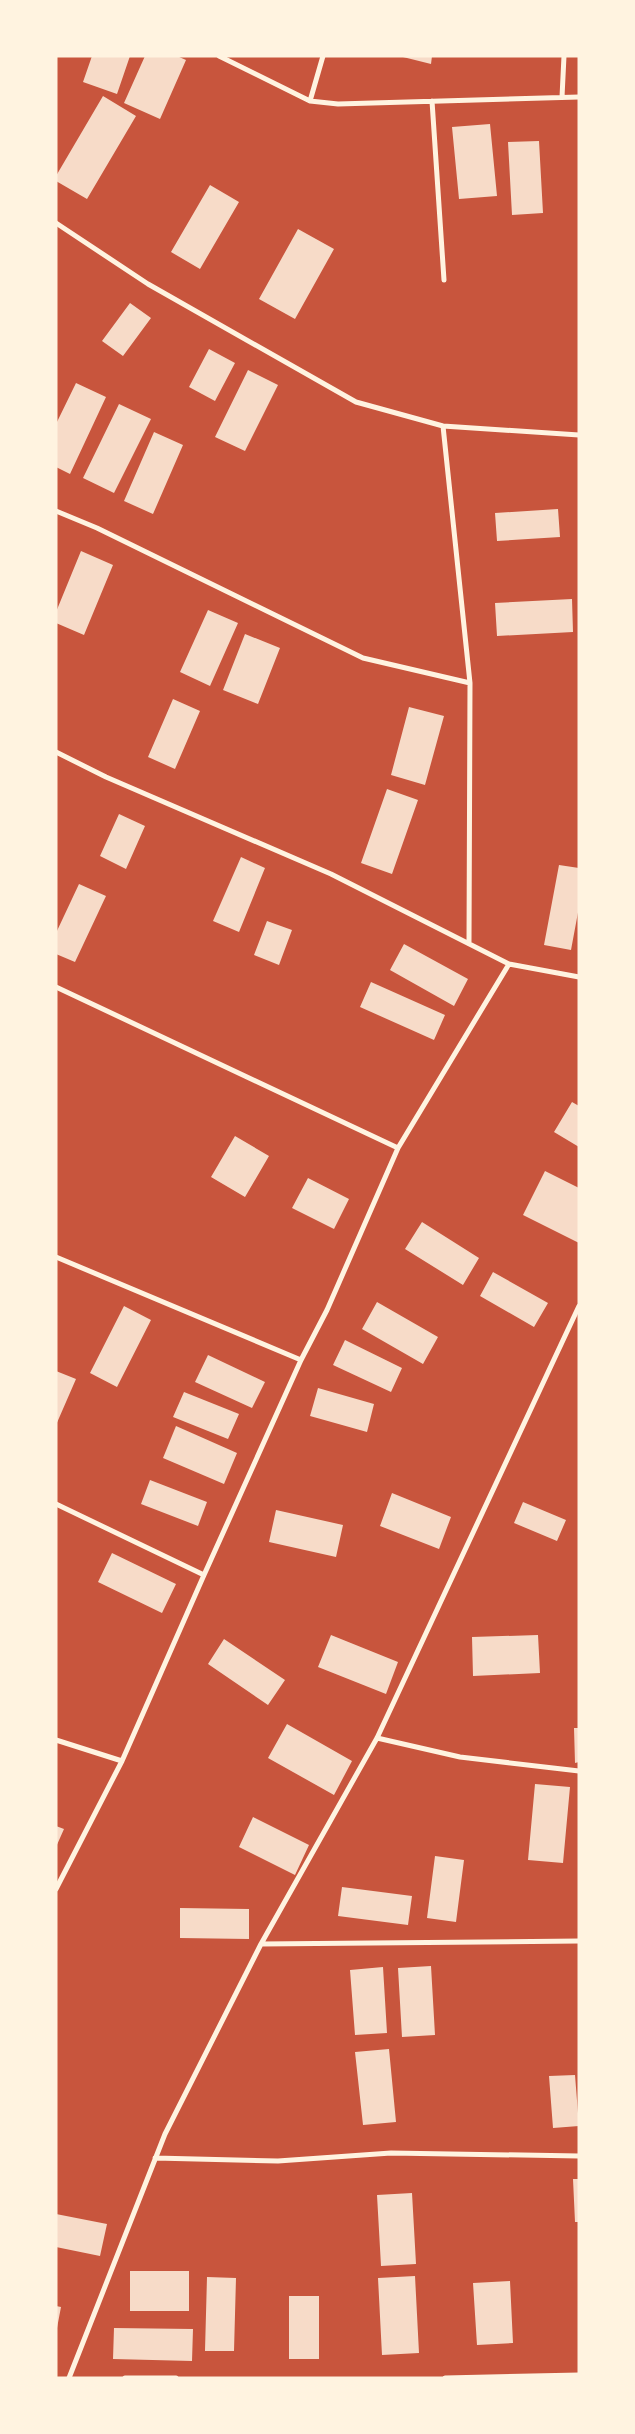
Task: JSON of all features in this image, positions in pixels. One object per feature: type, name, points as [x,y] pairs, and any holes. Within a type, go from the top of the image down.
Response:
[{"type":"street","points":[[219,56],[310,101],[338,104],[579,97]]},
{"type":"street","points":[[310,101],[323,56]]},
{"type":"street","points":[[562,97],[564,56]]},
{"type":"street","points":[[432,101],[444,280]]},
{"type":"street","points":[[56,223],[148,284],[356,402],[443,426],[579,435]]},
{"type":"street","points":[[443,426],[470,683],[469,944]]},
{"type":"street","points":[[56,511],[97,528],[363,658],[470,683]]},
{"type":"street","points":[[56,752],[106,777],[332,874],[509,964],[579,977]]},
{"type":"street","points":[[56,1889],[122,1762],[204,1574],[302,1360],[327,1310],[398,1148],[509,964]]},
{"type":"street","points":[[56,987],[398,1148]]},
{"type":"street","points":[[56,1257],[302,1360]]},
{"type":"street","points":[[69,2378],[165,2134],[261,1944],[377,1738],[579,1306]]},
{"type":"street","points":[[56,1504],[204,1574]]},
{"type":"street","points":[[377,1738],[460,1757],[579,1770]]},
{"type":"street","points":[[56,1740],[122,1762]]},
{"type":"street","points":[[261,1944],[579,1941]]},
{"type":"street","points":[[155,2158],[278,2161],[391,2153],[579,2156]]},
{"type":"street","points":[[445,2378],[579,2374]]},
{"type":"street","points":[[125,2378],[176,2378]]},
{"type":"building","points":[[92,56],[130,56],[117,94],[83,82]]},
{"type":"building","points":[[145,56],[177,56],[186,60],[160,119],[124,103]]},
{"type":"building","points":[[399,56],[432,56],[431,64]]},
{"type":"building","points":[[103,96],[136,116],[87,199],[56,181],[56,176]]},
{"type":"building","points":[[490,124],[497,196],[459,199],[452,127]]},
{"type":"building","points":[[539,141],[543,213],[512,215],[508,142]]},
{"type":"building","points":[[210,185],[239,202],[200,269],[171,252]]},
{"type":"building","points":[[298,229],[334,249],[295,319],[259,299]]},
{"type":"building","points":[[130,303],[151,318],[123,356],[102,341]]},
{"type":"building","points":[[209,349],[235,363],[215,401],[189,387]]},
{"type":"building","points":[[248,370],[278,385],[245,451],[215,437]]},
{"type":"building","points":[[76,383],[106,397],[70,474],[56,467],[56,424]]},
{"type":"building","points":[[119,404],[151,419],[114,493],[83,478]]},
{"type":"building","points":[[154,432],[183,445],[153,514],[124,501]]},
{"type":"building","points":[[558,509],[560,537],[497,541],[495,513]]},
{"type":"building","points":[[81,551],[113,565],[84,635],[56,623],[56,612]]},
{"type":"building","points":[[572,599],[573,632],[497,636],[495,603]]},
{"type":"building","points":[[208,610],[238,623],[210,686],[180,672]]},
{"type":"building","points":[[245,634],[280,648],[258,704],[223,690]]},
{"type":"building","points":[[173,699],[200,711],[175,769],[148,757]]},
{"type":"building","points":[[409,707],[444,716],[425,785],[391,775]]},
{"type":"building","points":[[387,789],[418,800],[392,874],[361,863]]},
{"type":"building","points":[[119,814],[145,826],[126,869],[100,856]]},
{"type":"building","points":[[241,857],[265,868],[239,932],[213,921]]},
{"type":"building","points":[[559,865],[579,868],[579,907],[571,950],[544,945]]},
{"type":"building","points":[[79,884],[106,896],[75,962],[56,954],[56,933]]},
{"type":"building","points":[[267,921],[292,930],[279,965],[254,955]]},
{"type":"building","points":[[404,944],[468,979],[454,1006],[390,970]]},
{"type":"building","points":[[371,982],[445,1015],[434,1040],[360,1007]]},
{"type":"building","points":[[572,1102],[579,1106],[579,1147],[554,1132]]},
{"type":"building","points":[[235,1136],[269,1156],[245,1197],[211,1177]]},
{"type":"building","points":[[545,1171],[579,1188],[579,1243],[523,1215]]},
{"type":"building","points":[[308,1178],[349,1199],[334,1229],[292,1208]]},
{"type":"building","points":[[422,1222],[479,1258],[463,1285],[405,1249]]},
{"type":"building","points":[[493,1272],[548,1303],[534,1327],[480,1296]]},
{"type":"building","points":[[377,1302],[438,1337],[423,1364],[362,1329]]},
{"type":"building","points":[[124,1306],[151,1320],[117,1387],[90,1373]]},
{"type":"building","points":[[345,1340],[402,1368],[391,1392],[333,1365]]},
{"type":"building","points":[[208,1355],[265,1382],[252,1408],[195,1382]]},
{"type":"building","points":[[56,1371],[76,1379],[56,1425]]},
{"type":"building","points":[[318,1388],[374,1404],[367,1432],[310,1416]]},
{"type":"building","points":[[184,1392],[239,1414],[228,1439],[173,1417]]},
{"type":"building","points":[[176,1426],[237,1453],[224,1484],[163,1458]]},
{"type":"building","points":[[150,1480],[207,1502],[198,1526],[141,1504]]},
{"type":"building","points":[[392,1493],[451,1517],[439,1549],[380,1526]]},
{"type":"building","points":[[523,1502],[566,1520],[557,1541],[514,1523]]},
{"type":"building","points":[[276,1510],[343,1525],[336,1557],[269,1542]]},
{"type":"building","points":[[112,1553],[176,1584],[162,1613],[98,1582]]},
{"type":"building","points":[[331,1635],[398,1662],[386,1694],[318,1667]]},
{"type":"building","points":[[538,1635],[540,1673],[473,1676],[472,1637]]},
{"type":"building","points":[[224,1639],[285,1680],[268,1705],[208,1664]]},
{"type":"building","points":[[287,1724],[352,1761],[334,1795],[268,1758]]},
{"type":"building","points":[[574,1728],[579,1728],[579,1762],[575,1763]]},
{"type":"building","points":[[535,1784],[570,1787],[563,1863],[528,1860]]},
{"type":"building","points":[[253,1817],[309,1845],[295,1875],[239,1847]]},
{"type":"building","points":[[56,1826],[64,1829],[56,1847]]},
{"type":"building","points":[[435,1856],[464,1860],[456,1922],[427,1918]]},
{"type":"building","points":[[342,1887],[412,1896],[408,1925],[338,1916]]},
{"type":"building","points":[[180,1908],[249,1909],[249,1939],[180,1938]]},
{"type":"building","points":[[431,1966],[435,2035],[402,2037],[398,1968]]},
{"type":"building","points":[[383,1967],[387,2033],[355,2035],[350,1970]]},
{"type":"building","points":[[389,2049],[396,2122],[363,2125],[355,2052]]},
{"type":"building","points":[[575,2075],[579,2126],[553,2128],[549,2076]]},
{"type":"building","points":[[573,2179],[579,2179],[579,2222],[575,2222]]},
{"type":"building","points":[[412,2193],[416,2264],[381,2266],[377,2195]]},
{"type":"building","points":[[56,2214],[107,2224],[100,2256],[56,2247]]},
{"type":"building","points":[[130,2271],[189,2271],[189,2311],[130,2311]]},
{"type":"building","points":[[415,2276],[419,2353],[382,2355],[378,2278]]},
{"type":"building","points":[[207,2277],[236,2278],[234,2351],[205,2351]]},
{"type":"building","points":[[510,2281],[513,2343],[477,2345],[473,2283]]},
{"type":"building","points":[[289,2296],[319,2296],[319,2359],[289,2359]]},
{"type":"building","points":[[56,2306],[61,2307],[57,2328],[56,2328]]},
{"type":"building","points":[[114,2328],[193,2329],[192,2361],[113,2359]]}]
